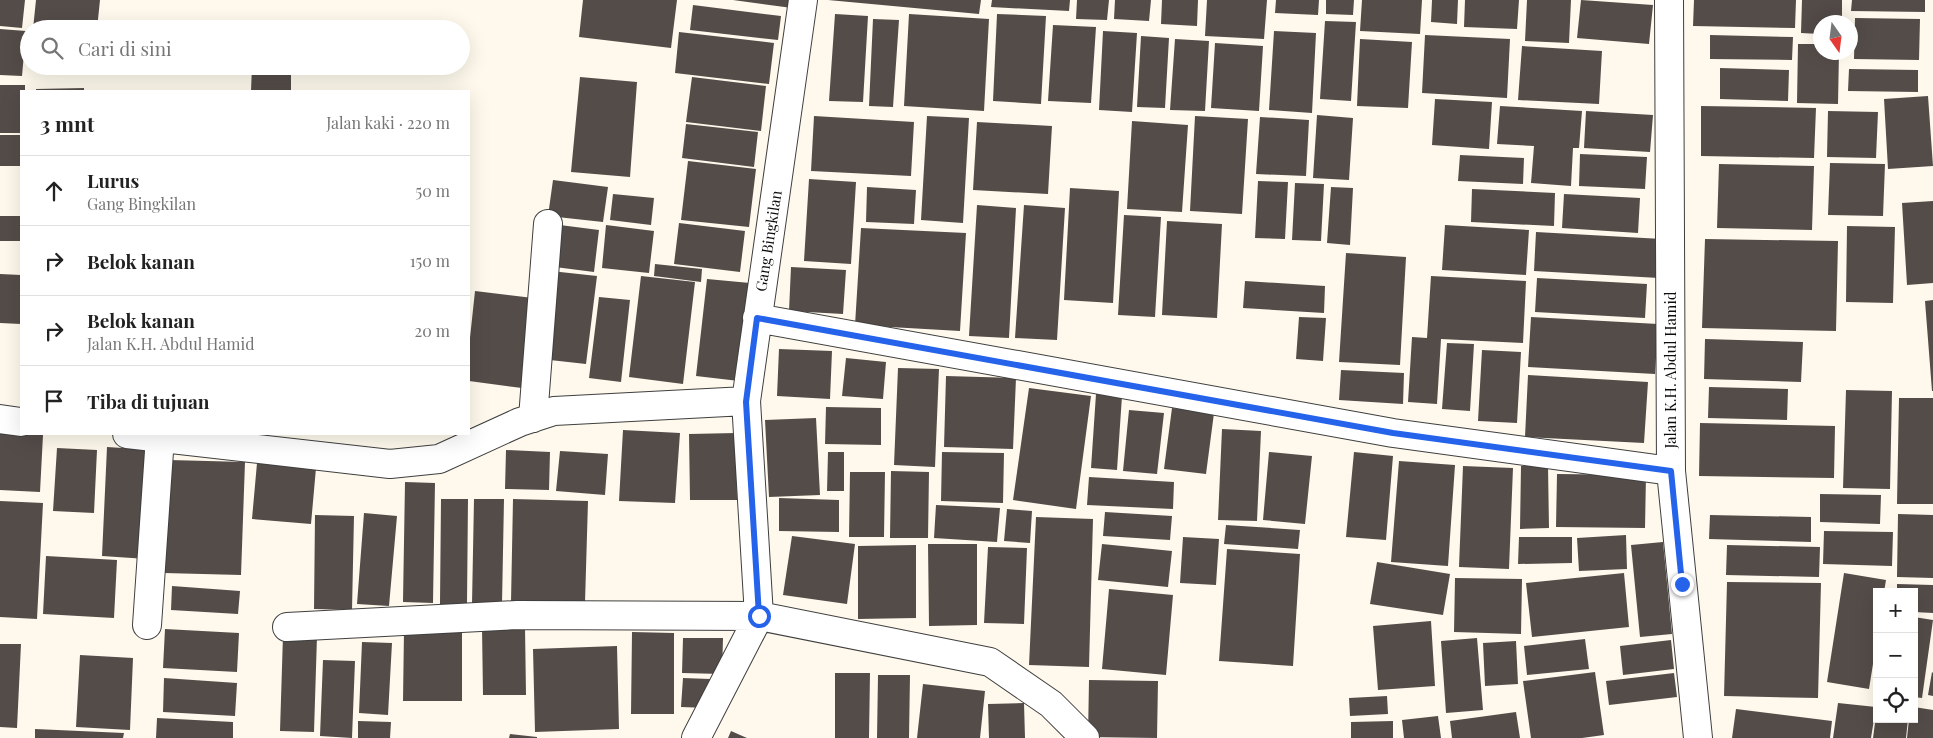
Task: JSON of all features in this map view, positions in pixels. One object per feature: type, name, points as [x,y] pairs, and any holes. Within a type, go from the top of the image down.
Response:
[{"type":"street","name":"Gang Bingkilan","points":[[759,616],[746,402],[786,132],[803,0]]},
{"type":"street","name":"Jalan K.H. Abdul Hamid","points":[[1669,0],[1671,471],[1698,738]]},
{"type":"street","points":[[533,418],[548,224]]},
{"type":"street","points":[[757,318],[1393,433],[1671,471]]},
{"type":"street","points":[[135,435],[390,464],[414,463],[438,459],[484,438],[554,411],[746,402]]},
{"type":"street","points":[[0,419],[20,422]]},
{"type":"street","points":[[147,625],[160,438]]},
{"type":"street","points":[[287,627],[517,616],[759,616],[990,662],[1051,704],[1085,738]]},
{"type":"street","points":[[696,738],[759,616]]},
{"type":"building","points":[[0,0],[25,0],[20,28],[0,26]]},
{"type":"building","points":[[36,0],[100,0],[98,20],[34,20]]},
{"type":"building","points":[[583,0],[677,0],[671,48],[579,37]]},
{"type":"building","points":[[733,0],[793,0],[792,8]]},
{"type":"building","points":[[828,0],[981,0],[979,14]]},
{"type":"building","points":[[992,0],[1070,0],[1069,11],[991,7]]},
{"type":"building","points":[[1077,0],[1109,0],[1107,20],[1076,19]]},
{"type":"building","points":[[1115,0],[1151,0],[1149,21],[1114,19]]},
{"type":"building","points":[[1162,0],[1198,0],[1197,26],[1161,24]]},
{"type":"building","points":[[1207,0],[1267,0],[1264,39],[1205,36]]},
{"type":"building","points":[[1276,0],[1319,0],[1318,15],[1275,13]]},
{"type":"building","points":[[1326,0],[1354,0],[1353,15],[1326,14]]},
{"type":"building","points":[[1362,0],[1422,0],[1420,34],[1360,31]]},
{"type":"building","points":[[1432,0],[1458,0],[1457,24],[1431,22]]},
{"type":"building","points":[[1465,0],[1519,0],[1517,29],[1464,27]]},
{"type":"building","points":[[1527,0],[1571,0],[1569,43],[1525,41]]},
{"type":"building","points":[[1581,0],[1653,5],[1649,44],[1577,38]]},
{"type":"building","points":[[1694,0],[1796,0],[1795,28],[1693,26]]},
{"type":"building","points":[[1802,0],[1842,0],[1842,15],[1813,15],[1813,34],[1801,33]]},
{"type":"building","points":[[1852,0],[1925,0],[1925,12],[1851,11]]},
{"type":"building","points":[[693,5],[781,16],[778,40],[690,30]]},
{"type":"building","points":[[835,14],[868,16],[863,102],[829,101]]},
{"type":"building","points":[[909,14],[989,19],[984,111],[904,106]]},
{"type":"building","points":[[997,14],[1046,16],[1041,104],[993,101]]},
{"type":"building","points":[[1858,18],[1920,19],[1919,60],[1858,59]]},
{"type":"building","points":[[873,19],[899,20],[893,107],[869,106]]},
{"type":"building","points":[[1325,21],[1356,22],[1351,101],[1320,99]]},
{"type":"building","points":[[1053,25],[1096,27],[1091,103],[1048,101]]},
{"type":"building","points":[[0,29],[20,31],[20,75],[22,76],[0,75]]},
{"type":"building","points":[[1103,31],[1137,33],[1132,112],[1099,110]]},
{"type":"building","points":[[1274,31],[1316,33],[1312,113],[1269,110]]},
{"type":"building","points":[[679,32],[774,43],[769,84],[675,73]]},
{"type":"building","points":[[1425,35],[1510,39],[1507,98],[1422,93]]},
{"type":"building","points":[[1710,35],[1793,37],[1792,60],[1710,59]]},
{"type":"building","points":[[1141,36],[1169,38],[1165,108],[1137,107]]},
{"type":"building","points":[[1175,39],[1209,41],[1205,111],[1170,110]]},
{"type":"building","points":[[1360,39],[1412,42],[1408,108],[1357,106]]},
{"type":"building","points":[[1215,43],[1263,46],[1259,111],[1211,108]]},
{"type":"building","points":[[1798,44],[1813,44],[1813,60],[1839,60],[1838,104],[1797,103]]},
{"type":"building","points":[[1522,46],[1602,51],[1599,104],[1518,100]]},
{"type":"building","points":[[1720,68],[1789,70],[1788,101],[1720,99]]},
{"type":"building","points":[[1849,69],[1918,70],[1918,92],[1848,91]]},
{"type":"building","points":[[252,75],[291,75],[291,90],[251,90]]},
{"type":"building","points":[[580,77],[637,82],[630,177],[571,172]]},
{"type":"building","points":[[692,77],[766,86],[761,131],[686,122]]},
{"type":"building","points":[[0,85],[25,85],[25,90],[20,90],[20,133],[0,133]]},
{"type":"building","points":[[84,88],[84,90],[36,90]]},
{"type":"building","points":[[1928,96],[1933,166],[1888,169],[1884,99]]},
{"type":"building","points":[[1435,99],[1492,102],[1489,149],[1432,145]]},
{"type":"building","points":[[1500,106],[1582,111],[1579,148],[1573,148],[1571,186],[1531,183],[1534,146],[1497,144]]},
{"type":"building","points":[[1701,106],[1816,108],[1814,158],[1701,156]]},
{"type":"building","points":[[1586,111],[1653,115],[1650,152],[1584,148]]},
{"type":"building","points":[[1828,111],[1878,112],[1876,158],[1827,157]]},
{"type":"building","points":[[1317,115],[1353,118],[1349,180],[1313,178]]},
{"type":"building","points":[[814,116],[914,122],[911,176],[811,171]]},
{"type":"building","points":[[927,116],[969,118],[963,223],[921,220]]},
{"type":"building","points":[[1195,116],[1248,119],[1242,214],[1190,211]]},
{"type":"building","points":[[1260,117],[1309,120],[1306,176],[1256,174]]},
{"type":"building","points":[[1132,121],[1188,125],[1182,212],[1127,209]]},
{"type":"building","points":[[977,122],[1052,126],[1048,194],[973,190]]},
{"type":"building","points":[[686,124],[758,132],[754,167],[682,158]]},
{"type":"building","points":[[0,135],[20,135],[20,166],[0,166]]},
{"type":"building","points":[[1580,154],[1647,157],[1645,189],[1579,186]]},
{"type":"building","points":[[1460,155],[1524,158],[1523,184],[1458,181]]},
{"type":"building","points":[[688,161],[756,169],[749,227],[681,220]]},
{"type":"building","points":[[1830,163],[1885,164],[1883,216],[1828,215]]},
{"type":"building","points":[[1719,164],[1814,166],[1812,230],[1717,228]]},
{"type":"building","points":[[809,179],[856,182],[851,264],[804,261]]},
{"type":"building","points":[[553,180],[608,187],[603,222],[548,216]]},
{"type":"building","points":[[1258,181],[1288,182],[1285,239],[1255,238]]},
{"type":"building","points":[[1295,183],[1324,184],[1321,241],[1292,240]]},
{"type":"building","points":[[867,187],[916,190],[914,224],[866,222]]},
{"type":"building","points":[[1331,187],[1353,188],[1350,245],[1327,243]]},
{"type":"building","points":[[1070,188],[1119,191],[1113,303],[1064,300]]},
{"type":"building","points":[[1472,189],[1555,193],[1554,226],[1471,222]]},
{"type":"building","points":[[613,194],[654,198],[651,225],[610,220]]},
{"type":"building","points":[[1564,194],[1640,198],[1638,233],[1562,228]]},
{"type":"building","points":[[1933,201],[1933,283],[1907,285],[1902,203]]},
{"type":"building","points":[[977,205],[1016,208],[1009,338],[969,336]]},
{"type":"building","points":[[1024,205],[1065,208],[1057,340],[1015,338]]},
{"type":"building","points":[[1124,215],[1161,217],[1155,317],[1118,315]]},
{"type":"building","points":[[0,216],[20,216],[20,241],[0,241]]},
{"type":"building","points":[[1167,221],[1222,224],[1217,318],[1162,315]]},
{"type":"building","points":[[679,223],[745,231],[740,272],[674,264]]},
{"type":"building","points":[[552,224],[599,230],[594,272],[547,266]]},
{"type":"building","points":[[606,225],[654,231],[649,273],[602,268]]},
{"type":"building","points":[[1445,225],[1529,230],[1526,275],[1442,270]]},
{"type":"building","points":[[1847,226],[1895,227],[1893,303],[1846,302]]},
{"type":"building","points":[[861,228],[966,233],[960,331],[855,325]]},
{"type":"building","points":[[1536,232],[1662,239],[1659,278],[1534,271]]},
{"type":"building","points":[[1705,239],[1838,241],[1836,331],[1702,328]]},
{"type":"building","points":[[1346,253],[1406,257],[1400,365],[1339,362]]},
{"type":"building","points":[[655,264],[702,269],[701,282],[654,276]]},
{"type":"building","points":[[791,267],[846,270],[843,314],[789,311]]},
{"type":"building","points":[[551,271],[597,276],[586,364],[541,359]]},
{"type":"building","points":[[0,274],[20,275],[20,324],[0,323]]},
{"type":"building","points":[[641,276],[695,282],[683,384],[629,377]]},
{"type":"building","points":[[1431,276],[1526,281],[1523,343],[1441,339],[1437,404],[1408,402],[1412,337],[1427,338]]},
{"type":"building","points":[[1537,278],[1647,284],[1645,318],[1535,312]]},
{"type":"building","points":[[707,279],[750,283],[739,381],[696,376]]},
{"type":"building","points":[[1245,281],[1325,286],[1324,313],[1243,308]]},
{"type":"building","points":[[475,291],[533,298],[522,388],[470,381],[470,338]]},
{"type":"building","points":[[599,297],[630,300],[621,382],[589,378]]},
{"type":"building","points":[[1933,300],[1933,391],[1932,391],[1925,301]]},
{"type":"building","points":[[1299,317],[1326,318],[1323,361],[1296,359]]},
{"type":"building","points":[[1531,317],[1658,324],[1655,374],[1528,367]]},
{"type":"building","points":[[1705,339],[1803,342],[1801,382],[1704,379]]},
{"type":"building","points":[[1447,343],[1474,344],[1470,411],[1442,409]]},
{"type":"building","points":[[779,349],[832,351],[830,399],[777,396]]},
{"type":"building","points":[[1482,350],[1521,352],[1517,423],[1478,421]]},
{"type":"building","points":[[846,358],[886,362],[883,399],[842,396]]},
{"type":"building","points":[[898,368],[939,369],[935,467],[894,465]]},
{"type":"building","points":[[1341,370],[1404,373],[1403,404],[1339,400]]},
{"type":"building","points":[[1528,375],[1648,382],[1644,443],[1525,437]]},
{"type":"building","points":[[946,376],[1016,378],[1013,449],[944,447]]},
{"type":"building","points":[[1709,387],[1788,389],[1787,420],[1708,418]]},
{"type":"building","points":[[1029,388],[1091,396],[1076,509],[1013,500]]},
{"type":"building","points":[[1846,390],[1892,391],[1890,489],[1843,488]]},
{"type":"building","points":[[1096,394],[1122,396],[1117,470],[1091,468]]},
{"type":"building","points":[[1899,398],[1933,398],[1933,504],[1897,504]]},
{"type":"building","points":[[826,407],[881,408],[881,445],[825,444]]},
{"type":"building","points":[[1172,408],[1214,413],[1206,474],[1164,469]]},
{"type":"building","points":[[1129,410],[1164,413],[1157,474],[1123,471]]},
{"type":"building","points":[[816,418],[820,495],[769,497],[765,420]]},
{"type":"building","points":[[1700,423],[1835,426],[1834,478],[1699,476]]},
{"type":"building","points":[[1222,429],[1261,431],[1257,521],[1218,520]]},
{"type":"building","points":[[623,430],[680,433],[675,503],[619,501]]},
{"type":"building","points":[[0,433],[43,435],[40,492],[0,490]]},
{"type":"building","points":[[736,433],[737,500],[690,500],[689,434]]},
{"type":"building","points":[[107,447],[153,450],[147,559],[102,556]]},
{"type":"building","points":[[57,448],[97,450],[94,513],[53,511]]},
{"type":"building","points":[[506,450],[550,452],[549,490],[505,489]]},
{"type":"building","points":[[560,451],[608,454],[605,495],[556,491]]},
{"type":"building","points":[[828,452],[844,452],[844,491],[827,491]]},
{"type":"building","points":[[942,452],[1004,453],[1003,503],[941,501]]},
{"type":"building","points":[[1269,452],[1312,456],[1305,524],[1263,520]]},
{"type":"building","points":[[1354,452],[1393,456],[1386,540],[1346,537]]},
{"type":"building","points":[[169,460],[245,462],[241,575],[164,573]]},
{"type":"building","points":[[1399,461],[1455,465],[1448,566],[1391,562]]},
{"type":"building","points":[[257,463],[316,468],[311,524],[252,519]]},
{"type":"building","points":[[1463,466],[1513,468],[1509,569],[1459,567]]},
{"type":"building","points":[[1521,466],[1548,466],[1549,528],[1520,529]]},
{"type":"building","points":[[891,471],[929,472],[928,538],[890,538]]},
{"type":"building","points":[[850,472],[885,472],[884,537],[849,537]]},
{"type":"building","points":[[1557,474],[1646,475],[1645,528],[1556,527]]},
{"type":"building","points":[[1089,477],[1174,482],[1173,509],[1087,505]]},
{"type":"building","points":[[405,482],[435,483],[433,603],[403,602]]},
{"type":"building","points":[[1820,494],[1881,495],[1880,524],[1820,522]]},
{"type":"building","points":[[779,498],[839,500],[839,532],[779,531]]},
{"type":"building","points":[[441,499],[468,499],[467,604],[440,604]]},
{"type":"building","points":[[474,499],[504,499],[502,604],[472,604]]},
{"type":"building","points":[[513,499],[588,501],[585,603],[511,602]]},
{"type":"building","points":[[0,501],[43,503],[37,619],[0,617]]},
{"type":"building","points":[[936,505],[1000,508],[997,542],[934,538]]},
{"type":"building","points":[[1007,509],[1032,511],[1030,543],[1004,541]]},
{"type":"building","points":[[1105,512],[1172,516],[1170,540],[1103,536]]},
{"type":"building","points":[[364,513],[397,516],[389,606],[357,604]]},
{"type":"building","points":[[1898,514],[1933,515],[1933,578],[1897,577]]},
{"type":"building","points":[[315,515],[354,516],[352,610],[314,609]]},
{"type":"building","points":[[1710,515],[1811,517],[1811,542],[1709,539]]},
{"type":"building","points":[[1036,517],[1093,519],[1089,667],[1029,665]]},
{"type":"building","points":[[1226,525],[1300,530],[1298,549],[1224,544]]},
{"type":"building","points":[[1824,531],[1893,532],[1892,566],[1823,564]]},
{"type":"building","points":[[1626,535],[1627,569],[1579,571],[1577,538]]},
{"type":"building","points":[[792,536],[855,544],[847,604],[783,595]]},
{"type":"building","points":[[1183,537],[1219,539],[1216,585],[1180,583]]},
{"type":"building","points":[[1519,537],[1572,537],[1572,563],[1518,564]]},
{"type":"building","points":[[1663,542],[1672,634],[1640,637],[1631,545]]},
{"type":"building","points":[[928,544],[977,544],[977,625],[929,626]]},
{"type":"building","points":[[1102,544],[1172,551],[1168,587],[1098,580]]},
{"type":"building","points":[[916,545],[916,618],[858,619],[858,546]]},
{"type":"building","points":[[1727,545],[1820,547],[1819,577],[1726,575]]},
{"type":"building","points":[[988,547],[1027,548],[1024,624],[984,623]]},
{"type":"building","points":[[1227,549],[1300,554],[1293,666],[1219,661]]},
{"type":"building","points":[[46,556],[117,560],[114,618],[43,614]]},
{"type":"building","points":[[1377,562],[1450,574],[1443,615],[1370,604]]},
{"type":"building","points":[[1624,573],[1629,627],[1532,637],[1526,583]]},
{"type":"building","points":[[1844,573],[1886,580],[1885,588],[1873,588],[1873,664],[1869,689],[1827,682]]},
{"type":"building","points":[[1455,578],[1522,579],[1521,634],[1454,632]]},
{"type":"building","points":[[1727,582],[1821,583],[1818,698],[1724,696]]},
{"type":"building","points":[[1897,584],[1933,585],[1933,613],[1918,612],[1918,588],[1897,588]]},
{"type":"building","points":[[172,586],[240,591],[238,614],[171,610]]},
{"type":"building","points":[[1109,589],[1173,595],[1166,675],[1102,669]]},
{"type":"building","points":[[1918,618],[1933,620],[1922,698],[1918,698]]},
{"type":"building","points":[[1431,621],[1435,686],[1378,690],[1373,626]]},
{"type":"building","points":[[525,627],[526,695],[483,695],[482,628]]},
{"type":"building","points":[[165,629],[239,633],[237,672],[163,668]]},
{"type":"building","points":[[404,630],[462,631],[462,701],[403,701]]},
{"type":"building","points":[[632,632],[674,633],[674,714],[631,714]]},
{"type":"building","points":[[283,635],[317,636],[314,732],[280,731]]},
{"type":"building","points":[[683,638],[723,638],[722,674],[682,673]]},
{"type":"building","points":[[1477,638],[1483,710],[1446,713],[1441,641]]},
{"type":"building","points":[[1585,639],[1589,669],[1527,675],[1524,646]]},
{"type":"building","points":[[1671,640],[1674,669],[1623,675],[1620,646]]},
{"type":"building","points":[[1516,641],[1518,684],[1485,686],[1483,643]]},
{"type":"building","points":[[362,642],[392,643],[388,715],[359,713]]},
{"type":"building","points":[[0,644],[21,644],[17,728],[0,727]]},
{"type":"building","points":[[617,646],[619,729],[535,732],[533,649]]},
{"type":"building","points":[[80,655],[133,658],[130,730],[76,727]]},
{"type":"building","points":[[323,660],[355,661],[352,738],[320,736]]},
{"type":"building","points":[[1595,672],[1604,735],[1582,738],[1531,738],[1523,681]]},
{"type":"building","points":[[835,673],[870,673],[869,738],[835,738]]},
{"type":"building","points":[[1674,673],[1677,697],[1609,705],[1606,681]]},
{"type":"building","points":[[1933,673],[1933,696],[1928,695]]},
{"type":"building","points":[[878,675],[910,675],[909,738],[877,738]]},
{"type":"building","points":[[164,678],[237,683],[235,716],[163,712]]},
{"type":"building","points":[[683,678],[710,679],[708,708],[681,707]]},
{"type":"building","points":[[1089,680],[1158,681],[1157,738],[1088,737]]},
{"type":"building","points":[[923,684],[985,691],[980,738],[917,738]]},
{"type":"building","points":[[1387,696],[1388,714],[1350,716],[1349,698]]},
{"type":"building","points":[[1024,703],[1025,738],[989,738],[988,704]]},
{"type":"building","points":[[1838,703],[1873,707],[1871,738],[1833,738]]},
{"type":"building","points":[[1918,708],[1933,710],[1933,738],[1907,738],[1909,723],[1918,723]]},
{"type":"building","points":[[1736,709],[1832,721],[1830,738],[1732,738]]},
{"type":"building","points":[[1516,712],[1520,738],[1452,738],[1450,721]]},
{"type":"building","points":[[1438,716],[1441,738],[1404,738],[1402,720]]},
{"type":"building","points":[[157,718],[233,722],[233,738],[156,738]]},
{"type":"building","points":[[358,721],[391,722],[390,738],[358,738]]},
{"type":"building","points":[[1393,721],[1393,738],[1351,738],[1351,722]]},
{"type":"building","points":[[1875,723],[1908,723],[1906,738],[1873,738]]},
{"type":"building","points":[[35,729],[124,733],[123,738],[35,738]]},
{"type":"building","points":[[731,731],[747,738],[728,738]]},
{"type":"building","points":[[510,734],[537,737],[537,738],[509,738]]},
{"type":"route","points":[[759,616],[746,402],[757,318],[1393,433],[1671,471],[1682,584]]}]
